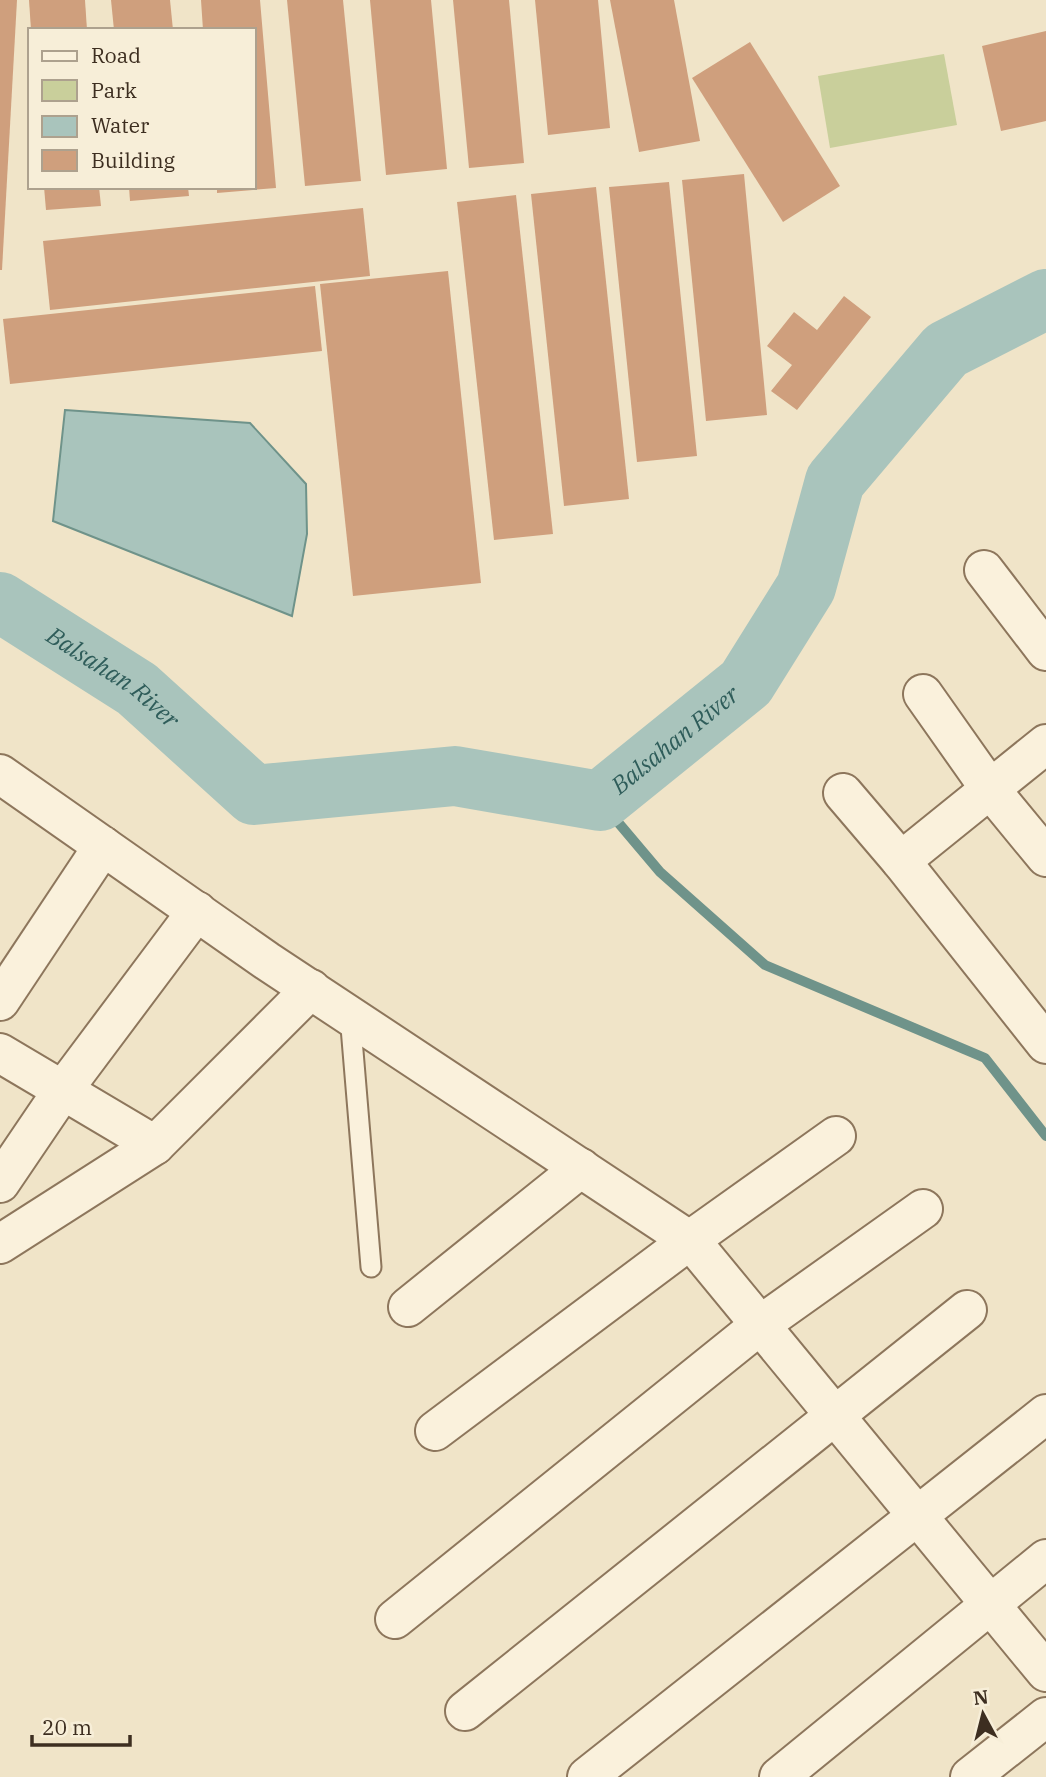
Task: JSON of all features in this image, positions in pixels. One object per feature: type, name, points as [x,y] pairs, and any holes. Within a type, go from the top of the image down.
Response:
[{"type":"street","points":[[984,570],[1046,651]]},
{"type":"street","points":[[923,694],[989,789],[1046,857]]},
{"type":"street","points":[[901,862],[1046,744]]},
{"type":"street","points":[[1,778],[311,989],[690,1240],[1046,1672]]},
{"type":"street","points":[[843,793],[1046,1044]]},
{"type":"street","points":[[0,1001],[103,846]]},
{"type":"street","points":[[0,1183],[63,1090],[197,911]]},
{"type":"street","points":[[0,1244],[155,1145],[311,989]]},
{"type":"street","points":[[0,1053],[155,1145]]},
{"type":"street","points":[[435,1431],[690,1240],[836,1136]]},
{"type":"street","points":[[408,1307],[581,1168]]},
{"type":"street","points":[[395,1619],[760,1325],[923,1209]]},
{"type":"street","points":[[464,1711],[967,1310]]},
{"type":"street","points":[[587,1777],[1046,1413]]},
{"type":"street","points":[[779,1777],[1046,1559]]},
{"type":"street","points":[[970,1777],[1046,1717]]},
{"type":"lane","points":[[350,1015],[372,1267]]},
{"type":"green space","points":[[944,54],[957,125],[830,148],[818,76]]},
{"type":"water","points":[[65,410],[250,423],[306,484],[307,534],[292,616],[53,521]]},
{"type":"building","points":[[0,0],[17,0],[2,270],[0,270]]},
{"type":"building","points":[[29,0],[85,0],[87,28],[31,28]]},
{"type":"building","points":[[111,0],[170,0],[173,28],[114,28]]},
{"type":"building","points":[[201,0],[260,0],[276,188],[217,193],[217,189],[256,189],[256,28],[203,28]]},
{"type":"building","points":[[287,0],[343,0],[361,181],[305,186]]},
{"type":"building","points":[[370,0],[431,0],[447,169],[386,175]]},
{"type":"building","points":[[453,0],[509,0],[524,163],[469,168]]},
{"type":"building","points":[[535,0],[598,0],[610,128],[548,135]]},
{"type":"building","points":[[610,0],[674,0],[700,141],[639,152]]},
{"type":"building","points":[[1046,31],[1046,121],[1001,131],[982,46]]},
{"type":"building","points":[[750,42],[840,186],[783,222],[692,78]]},
{"type":"building","points":[[744,174],[767,415],[706,421],[682,180]]},
{"type":"building","points":[[669,182],[697,456],[637,462],[609,187]]},
{"type":"building","points":[[596,187],[629,499],[564,506],[531,194]]},
{"type":"building","points":[[44,189],[99,189],[101,206],[46,210]]},
{"type":"building","points":[[129,189],[188,189],[189,196],[130,201]]},
{"type":"building","points":[[516,195],[553,534],[494,540],[457,202]]},
{"type":"building","points":[[363,208],[370,276],[50,310],[43,241]]},
{"type":"building","points":[[448,271],[481,583],[353,596],[320,284]]},
{"type":"building","points":[[315,286],[322,351],[10,384],[3,319]]},
{"type":"building","points":[[844,296],[871,317],[797,410],[771,391],[792,365],[767,346],[794,312],[817,330]]},
{"type":"waterway","name":"Balsahan River","points":[[0,602],[137,689],[254,795],[455,776],[600,801],[746,683],[806,587],[835,481],[946,350],[1046,299]]},
{"type":"waterway","points":[[600,801],[660,872],[765,965],[985,1058],[1046,1136]]}]
